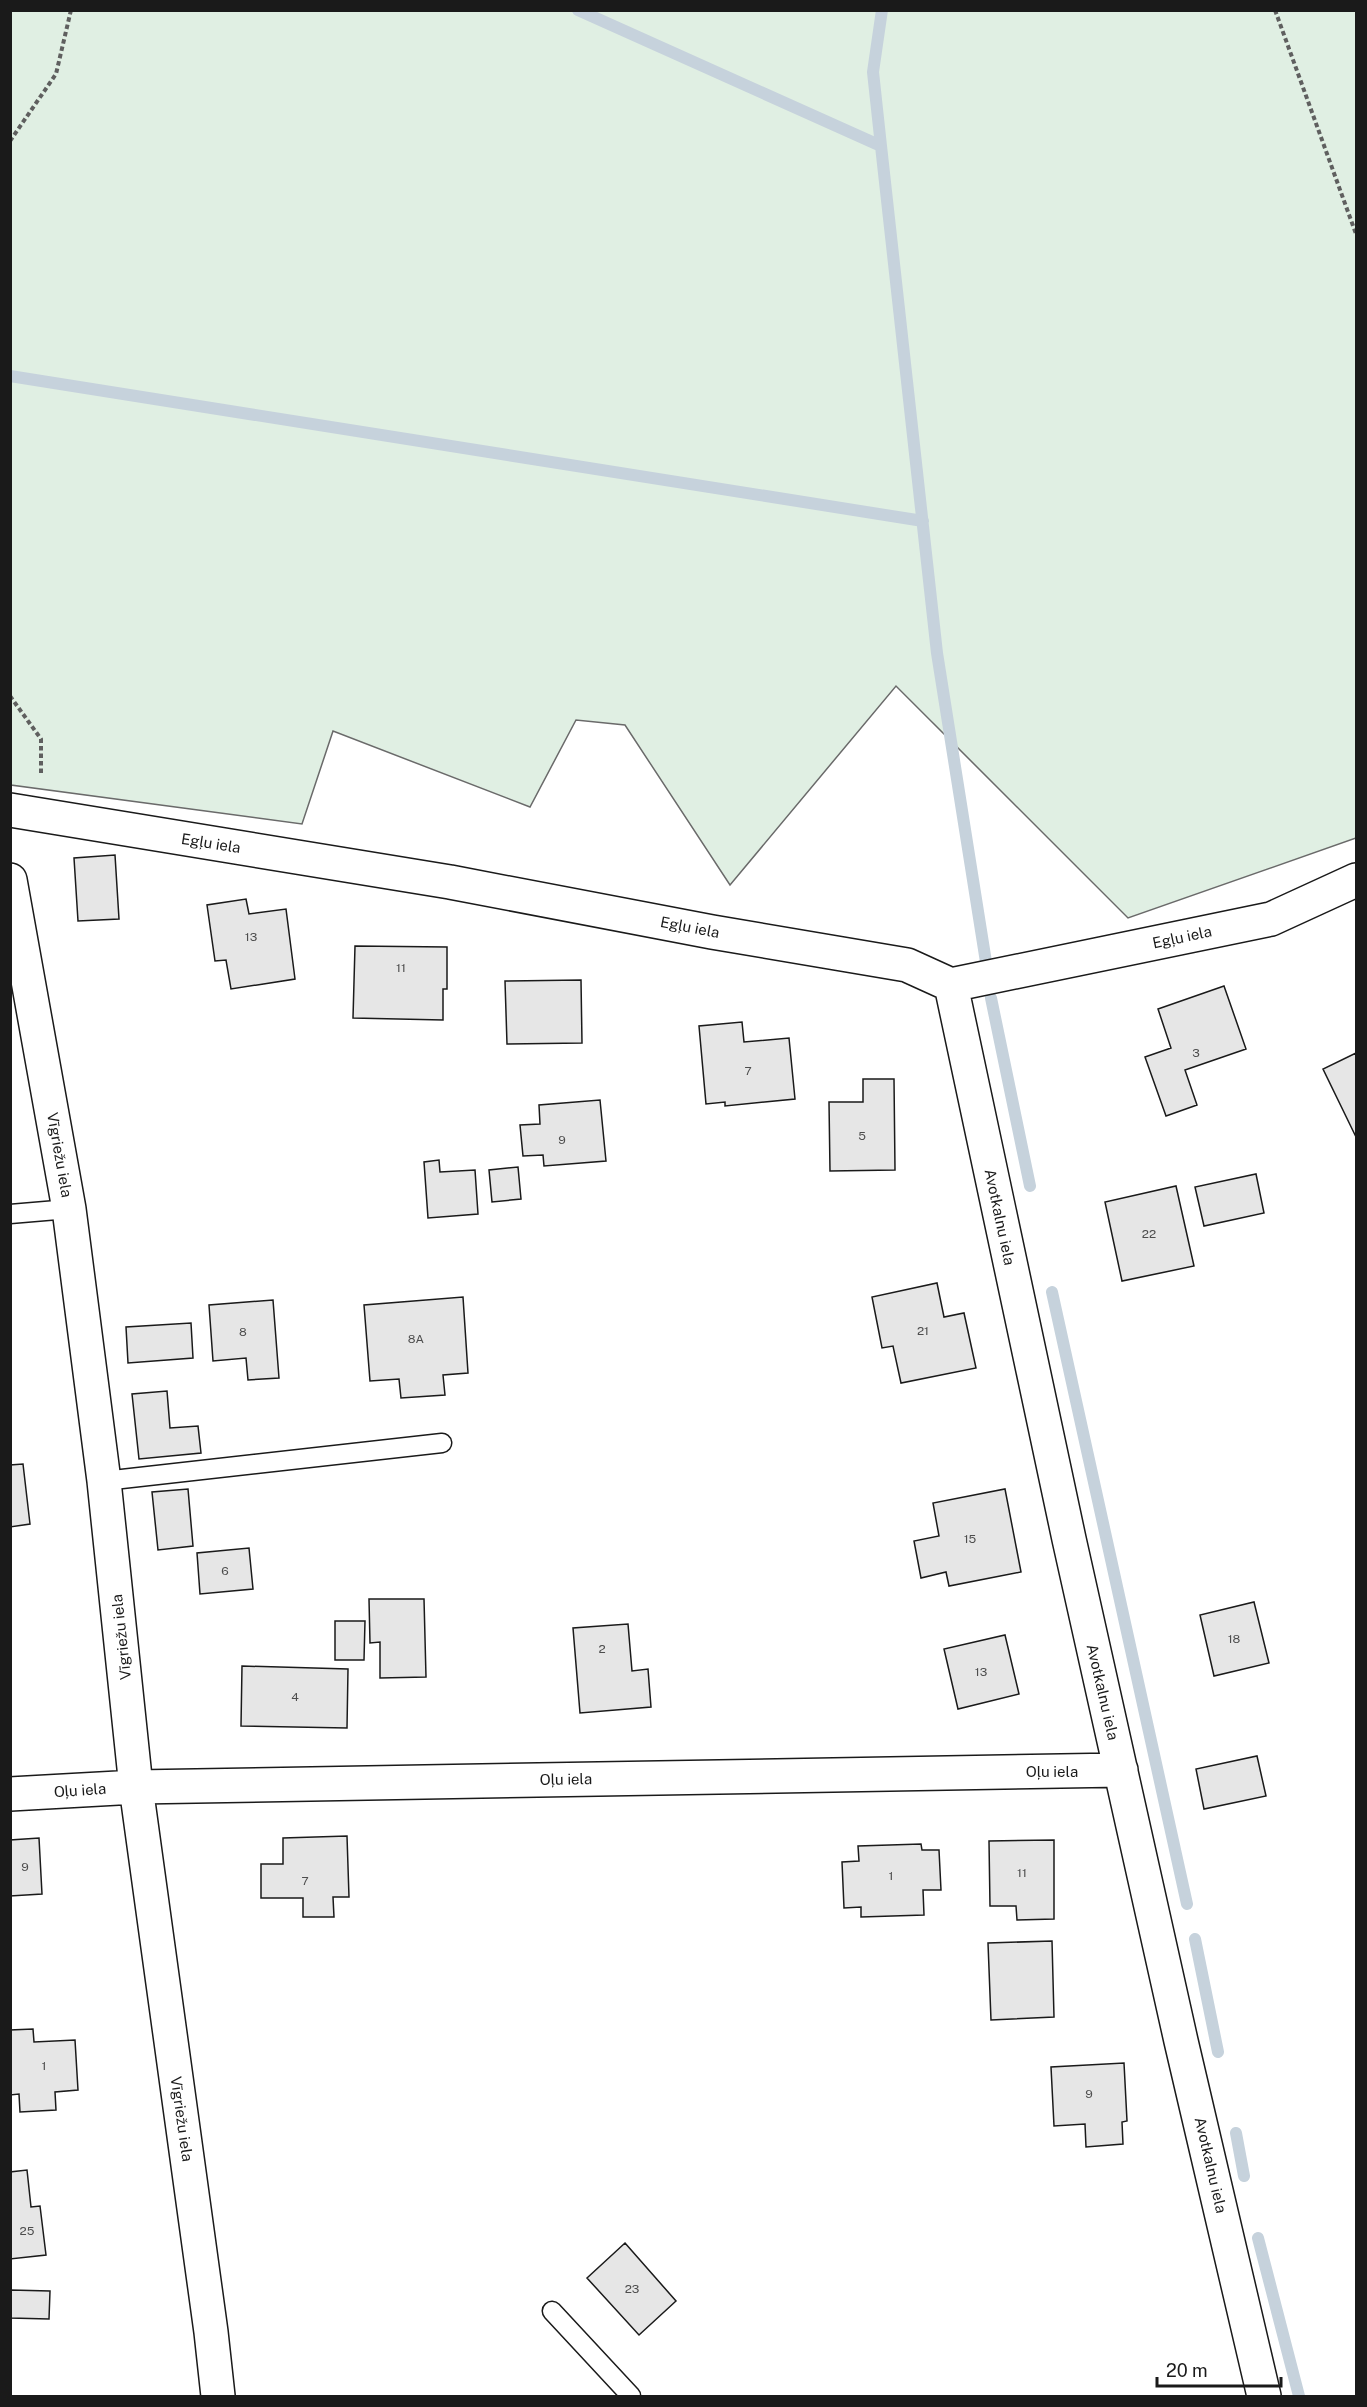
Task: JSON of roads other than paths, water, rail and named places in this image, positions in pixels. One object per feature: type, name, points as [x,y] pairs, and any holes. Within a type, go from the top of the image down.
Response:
[{"type":"street","name":"Egļu iela","points":[[26,813],[450,882],[712,932],[907,965],[951,985],[1271,919],[1356,880]]},
{"type":"street","name":"Vīgriežu iela","points":[[10,880],[69,1209],[104,1481],[136,1786],[218,2397]]},
{"type":"street","name":"Avotkalnu iela","points":[[951,985],[1068,1539],[1264,2397]]},
{"type":"street","name":"Oļu iela","points":[[10,1794],[136,1786],[1121,1770]]},
{"type":"lane","points":[[10,1214],[69,1209]]},
{"type":"lane","points":[[104,1481],[442,1443]]},
{"type":"lane","points":[[552,2312],[631,2397]]},
{"type":"waterway","points":[[578,10],[881,146]]},
{"type":"waterway","points":[[882,10],[873,72],[881,146],[937,653],[986,962]]},
{"type":"waterway","points":[[10,376],[923,521]]},
{"type":"waterway","points":[[991,998],[1030,1186]]},
{"type":"waterway","points":[[1052,1292],[1187,1904]]},
{"type":"waterway","points":[[1195,1939],[1218,2052]]},
{"type":"waterway","points":[[1236,2133],[1244,2176]]},
{"type":"waterway","points":[[1258,2238],[1299,2396]]}]
